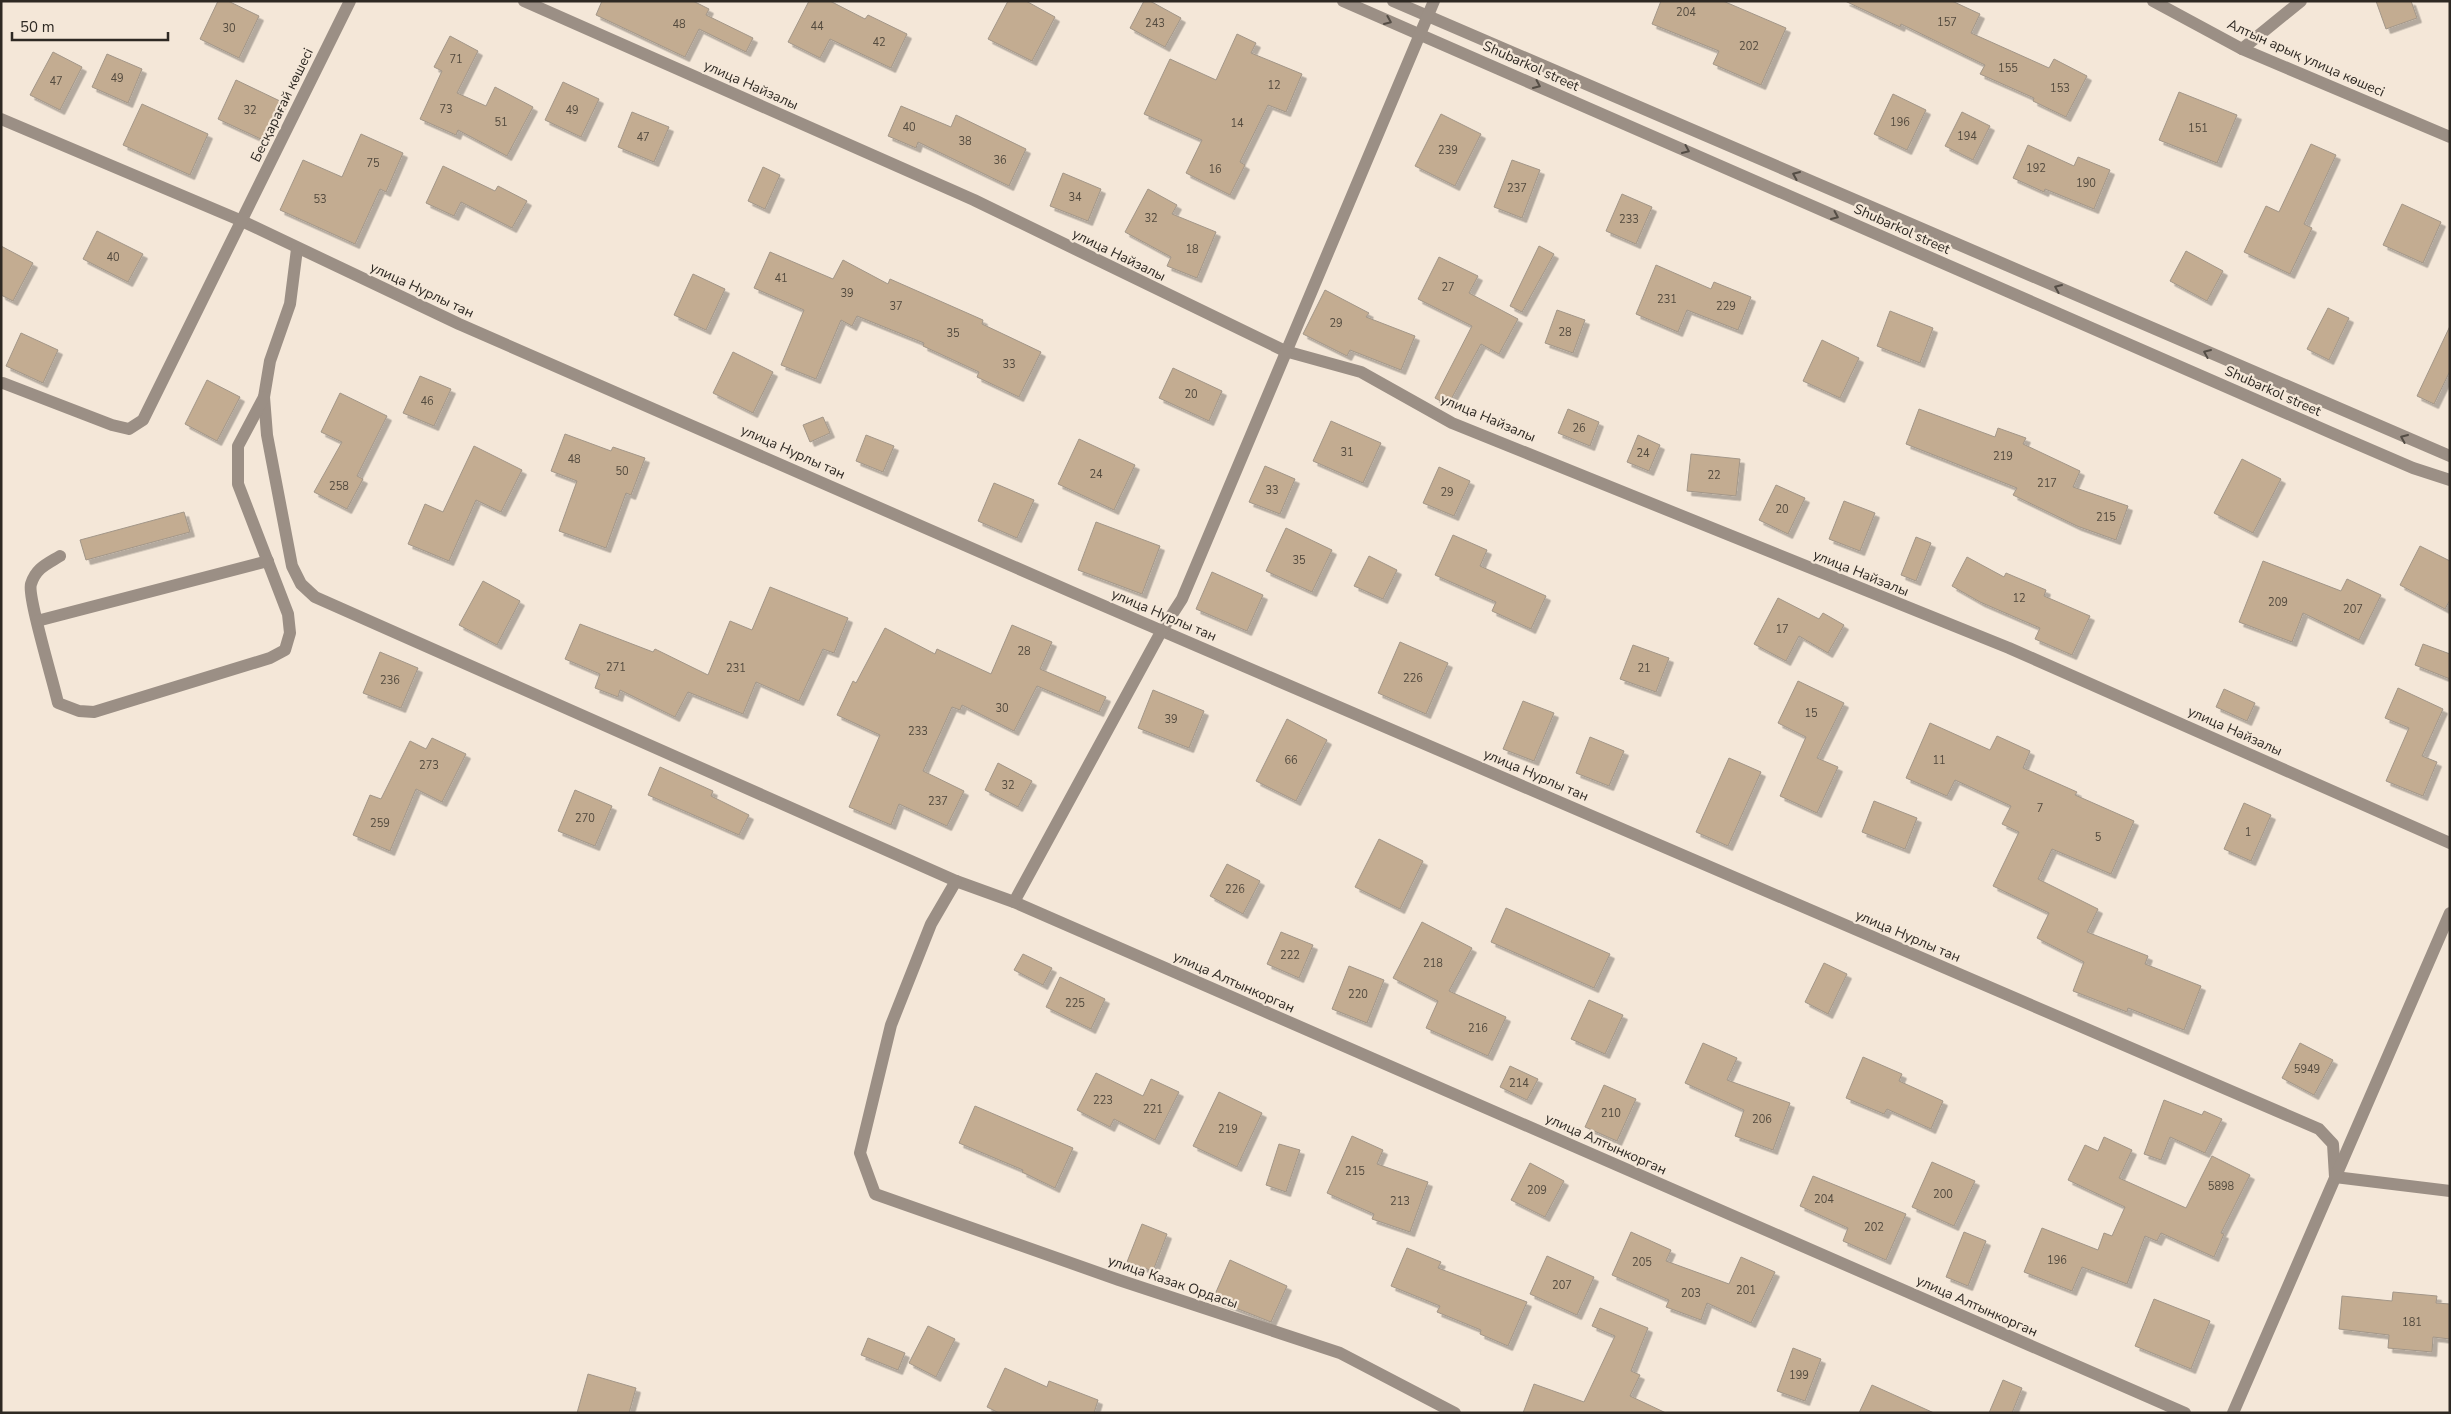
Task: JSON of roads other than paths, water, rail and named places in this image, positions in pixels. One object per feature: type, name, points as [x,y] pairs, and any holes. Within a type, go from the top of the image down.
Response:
[{"type":"street","name":"Бесқарағай көшесі","points":[[3,383],[112,425],[129,429],[143,420],[350,1]]},
{"type":"street","name":"улица Найзалы","points":[[524,1],[974,200],[1019,224],[1285,351],[1361,372],[1452,423],[2009,648],[2450,842]]},
{"type":"street","name":"Shubarkol street","points":[[1343,1],[2334,434],[2414,468],[2450,480]]},
{"type":"street","name":"Shubarkol street","points":[[1393,1],[2450,456]]},
{"type":"street","points":[[1014,902],[1162,630],[1182,599],[1434,1]]},
{"type":"street","name":"Алтын арық улица көшесі","points":[[2153,1],[2242,48],[2450,137]]},
{"type":"street","points":[[2242,48],[2301,1]]},
{"type":"street","name":"улица Нурлы тан","points":[[1,119],[242,221],[297,249],[459,324],[1162,630],[2319,1129],[2333,1144],[2335,1178]]},
{"type":"street","points":[[60,556],[38,569],[30,586],[58,703],[79,711],[94,712],[270,658],[285,650],[290,633],[288,614],[238,484],[238,446],[264,397],[270,361],[290,304],[297,249]]},
{"type":"street","name":"улица Алтынкорган","points":[[264,397],[267,435],[292,566],[301,584],[315,597],[956,881],[1014,902],[2186,1413]]},
{"type":"street","points":[[37,621],[268,561]]},
{"type":"street","name":"улица Казак Ордасы","points":[[956,881],[931,924],[891,1025],[860,1153],[875,1194],[1119,1280],[1340,1353],[1455,1413]]},
{"type":"street","points":[[2233,1413],[2450,913]]},
{"type":"street","points":[[2335,1178],[2450,1191]]}]
